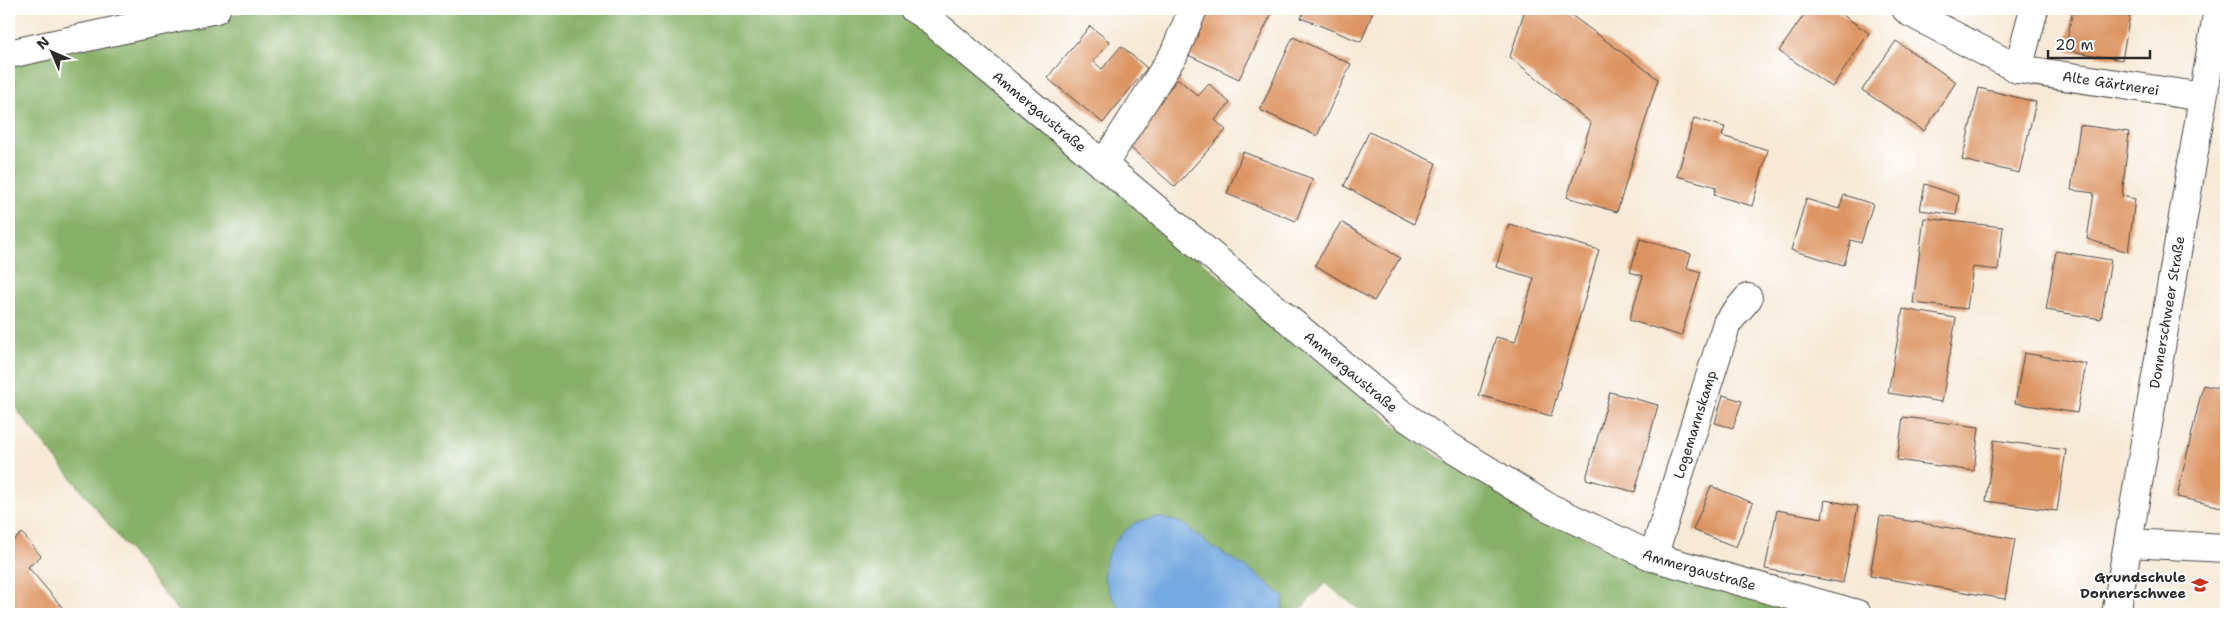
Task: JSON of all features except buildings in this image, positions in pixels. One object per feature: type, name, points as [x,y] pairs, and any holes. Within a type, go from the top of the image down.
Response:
[{"type":"street","points":[[9,54],[216,9]]},
{"type":"street","name":"Ammergaustraße","points":[[914,9],[924,15],[1399,412],[1445,444],[1546,506],[1653,556],[1857,614]]},
{"type":"street","points":[[1103,165],[1174,54],[1193,9]]},
{"type":"street","name":"Alte Gärtnerei","points":[[1906,9],[2018,69],[2203,97]]},
{"type":"street","points":[[2018,69],[2034,9]]},
{"type":"street","name":"Donnerschweer Straße","points":[[2116,614],[2218,9]]},
{"type":"street","name":"Logemannskamp","points":[[1653,556],[1727,323],[1748,298]]},
{"type":"street","points":[[2128,543],[2226,548]]},
{"type":"green space","points":[[259,9],[896,9],[919,22],[1390,421],[1437,456],[1538,514],[1665,576],[1805,614],[1365,614],[1325,583],[1296,614],[180,614],[9,400],[9,65]]},
{"type":"water","points":[[1157,517],[1183,523],[1208,544],[1255,573],[1284,597],[1282,614],[1124,614],[1112,596],[1104,576],[1108,553],[1128,528],[1139,522]]},
{"type":"place","name":"Grundschule Donnerschwee","points":[[2200,585]]}]
